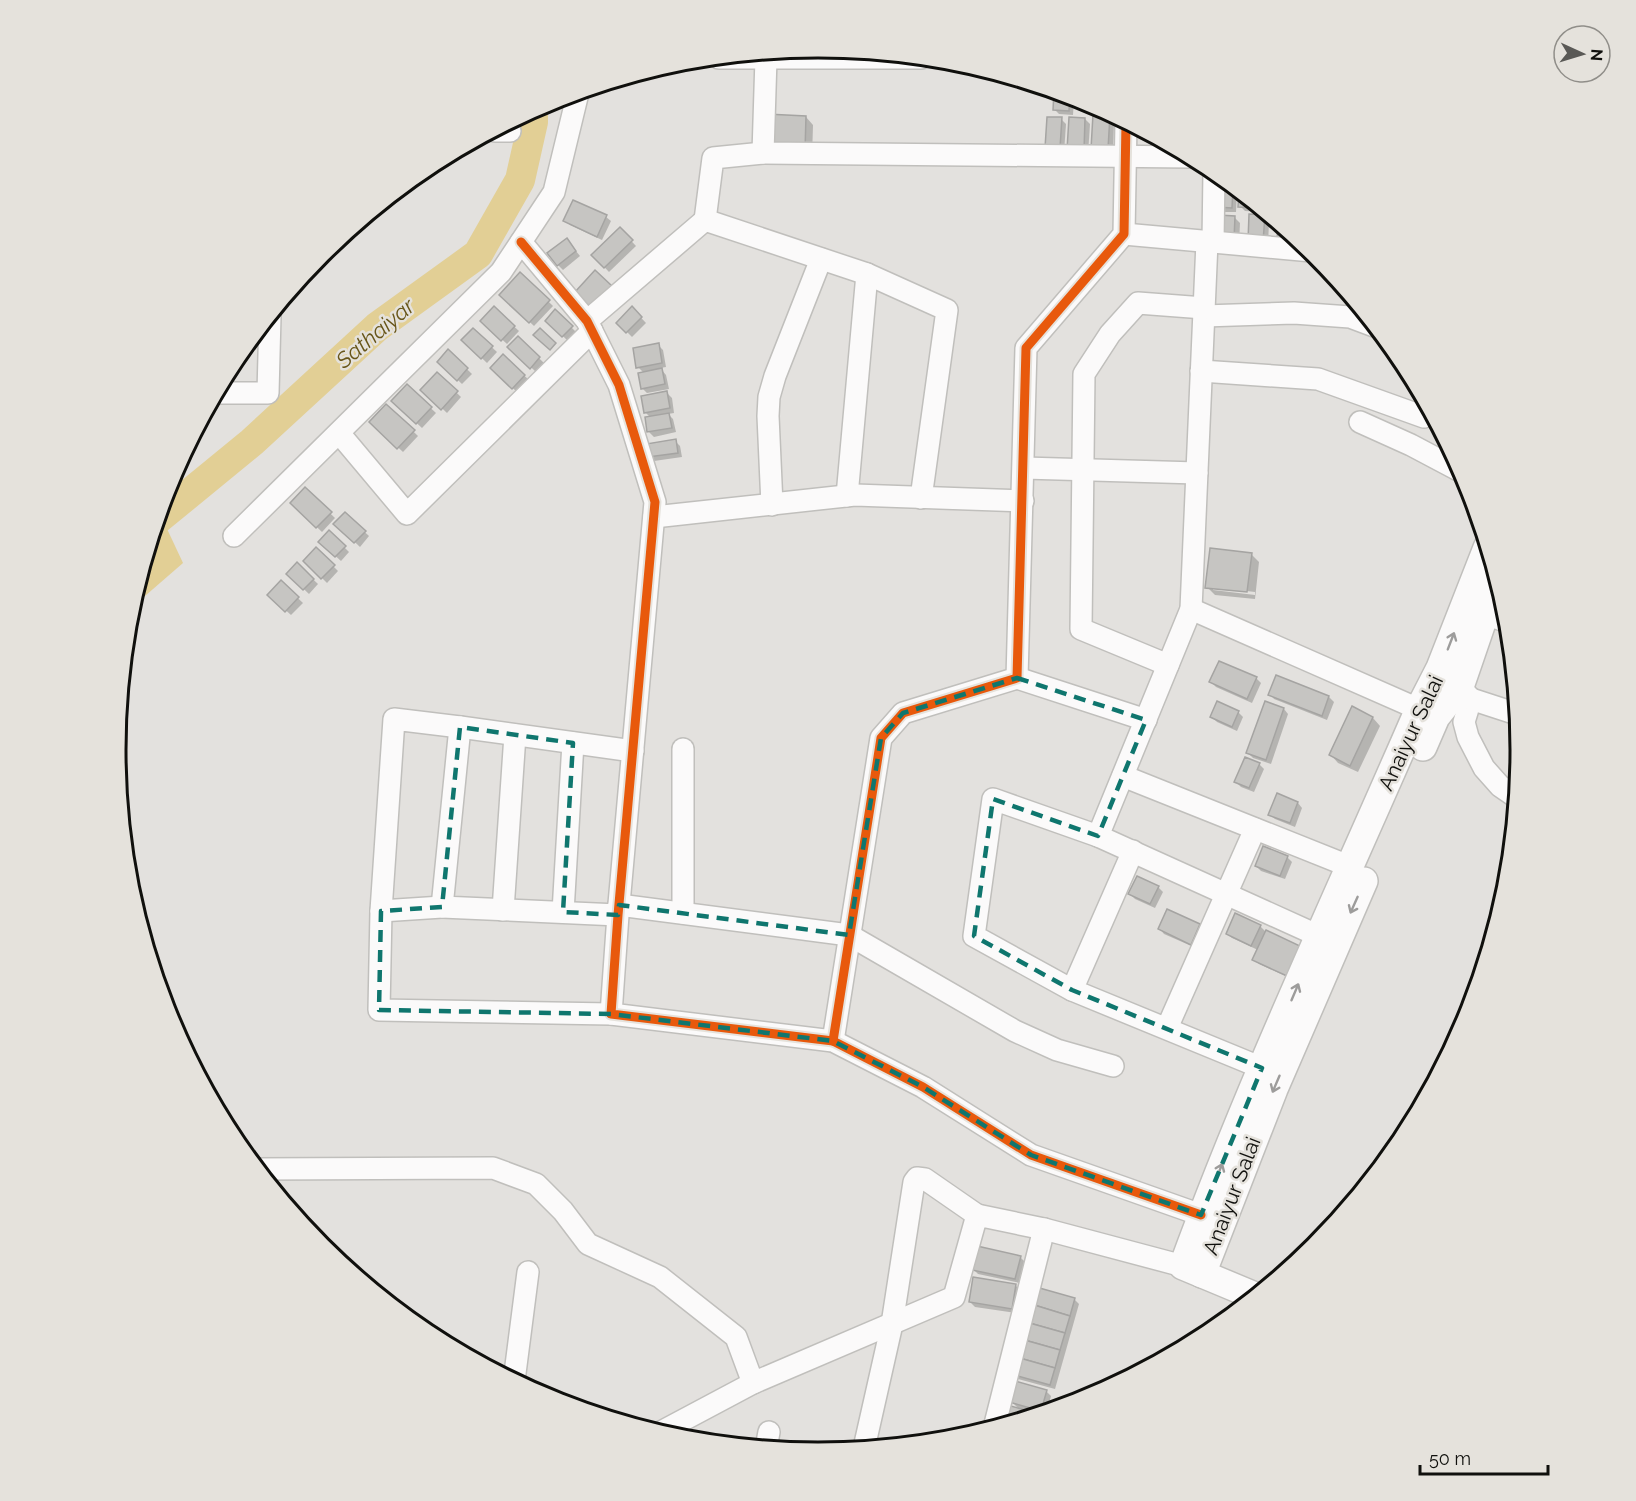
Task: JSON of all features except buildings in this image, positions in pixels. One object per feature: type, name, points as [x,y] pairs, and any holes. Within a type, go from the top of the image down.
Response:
[{"type":"main road","name":"Anaiyur Salai","points":[[1192,1270],[1274,1089],[1428,713],[1440,668],[1483,559]]},
{"type":"main road","name":"Anaiyur Salai","points":[[1192,1270],[1201,1215],[1262,1068],[1351,867],[1428,713],[1465,693],[1497,618]]},
{"type":"main road","points":[[1192,1270],[1248,1293]]},
{"type":"street","points":[[762,153],[766,61]]},
{"type":"street","points":[[234,536],[501,272],[554,192],[576,103]]},
{"type":"street","points":[[1017,678],[1026,348],[1124,234],[1126,131]]},
{"type":"street","points":[[339,433],[407,514],[590,326],[705,220],[713,158],[762,153],[1174,157]]},
{"type":"street","points":[[1098,836],[1191,609],[1204,312],[1213,183]]},
{"type":"street","points":[[705,220],[867,274],[947,310],[921,498]]},
{"type":"street","points":[[1124,234],[1295,249]]},
{"type":"street","points":[[521,242],[590,326],[619,385],[655,502],[618,910],[611,1014]]},
{"type":"street","points":[[772,505],[769,397],[820,259]]},
{"type":"street","points":[[847,496],[867,274]]},
{"type":"street","points":[[1168,665],[1081,628],[1084,374],[1110,334],[1138,303],[1204,312],[1350,317],[1360,321]]},
{"type":"street","points":[[226,393],[268,393],[270,328]]},
{"type":"street","points":[[1201,371],[1318,379],[1421,411]]},
{"type":"street","points":[[1411,445],[1424,417]]},
{"type":"street","points":[[1360,422],[1448,464]]},
{"type":"street","points":[[1024,468],[1197,473]]},
{"type":"street","points":[[654,517],[847,496],[1023,501]]},
{"type":"street","points":[[1191,609],[1428,713]]},
{"type":"street","points":[[833,1041],[881,738],[903,713],[1017,678],[1146,720]]},
{"type":"street","points":[[1509,711],[1465,693],[1464,722],[1468,737],[1484,768],[1509,793]]},
{"type":"street","points":[[633,751],[393,718],[381,911],[379,1010],[611,1014],[833,1041],[922,1087],[1031,1155],[1201,1215]]},
{"type":"street","points":[[442,907],[460,727]]},
{"type":"street","points":[[503,910],[515,735]]},
{"type":"street","points":[[563,912],[573,743]]},
{"type":"street","points":[[682,913],[683,749]]},
{"type":"street","points":[[1123,776],[1351,867]]},
{"type":"street","points":[[1262,1068],[1072,990],[974,936],[993,799],[1098,836],[1319,936]]},
{"type":"street","points":[[1167,1028],[1255,829]]},
{"type":"street","points":[[1072,990],[1133,851]]},
{"type":"street","points":[[381,911],[442,907],[563,912],[618,910],[682,913],[849,935],[1015,1031],[1057,1050],[1113,1066]]},
{"type":"street","points":[[267,1169],[493,1168],[536,1184],[563,1211],[588,1244],[660,1277],[736,1337],[753,1383]]},
{"type":"street","points":[[866,1441],[892,1324],[914,1182],[917,1178],[925,1179],[977,1215],[1044,1229],[1192,1270]]},
{"type":"street","points":[[673,1427],[753,1383],[954,1297],[977,1215]]},
{"type":"street","points":[[996,1419],[1044,1229]]},
{"type":"street","points":[[515,1372],[528,1272]]},
{"type":"highlighted area","points":[[1017,678],[1146,720],[1098,836],[993,799],[974,936],[1072,990],[1262,1068],[1201,1215],[1031,1155],[923,1087],[833,1041],[611,1014],[379,1010],[381,911],[442,907],[460,727],[573,743],[563,912],[618,915],[619,905],[849,935],[881,738],[903,713]]},
{"type":"shaded area","points":[[165,524],[183,563],[143,597]]},
{"type":"waterway","name":"Sathaiyar","points":[[170,509],[252,442],[377,327],[478,254],[520,180],[533,120]]},
{"type":"cycle path","points":[[833,1041],[881,738],[903,713],[1017,678],[1026,348],[1124,234],[1126,131]]},
{"type":"cycle path","points":[[521,242],[587,321],[619,385],[655,502],[611,1014],[833,1041],[923,1087],[1031,1155],[1201,1215]]}]
